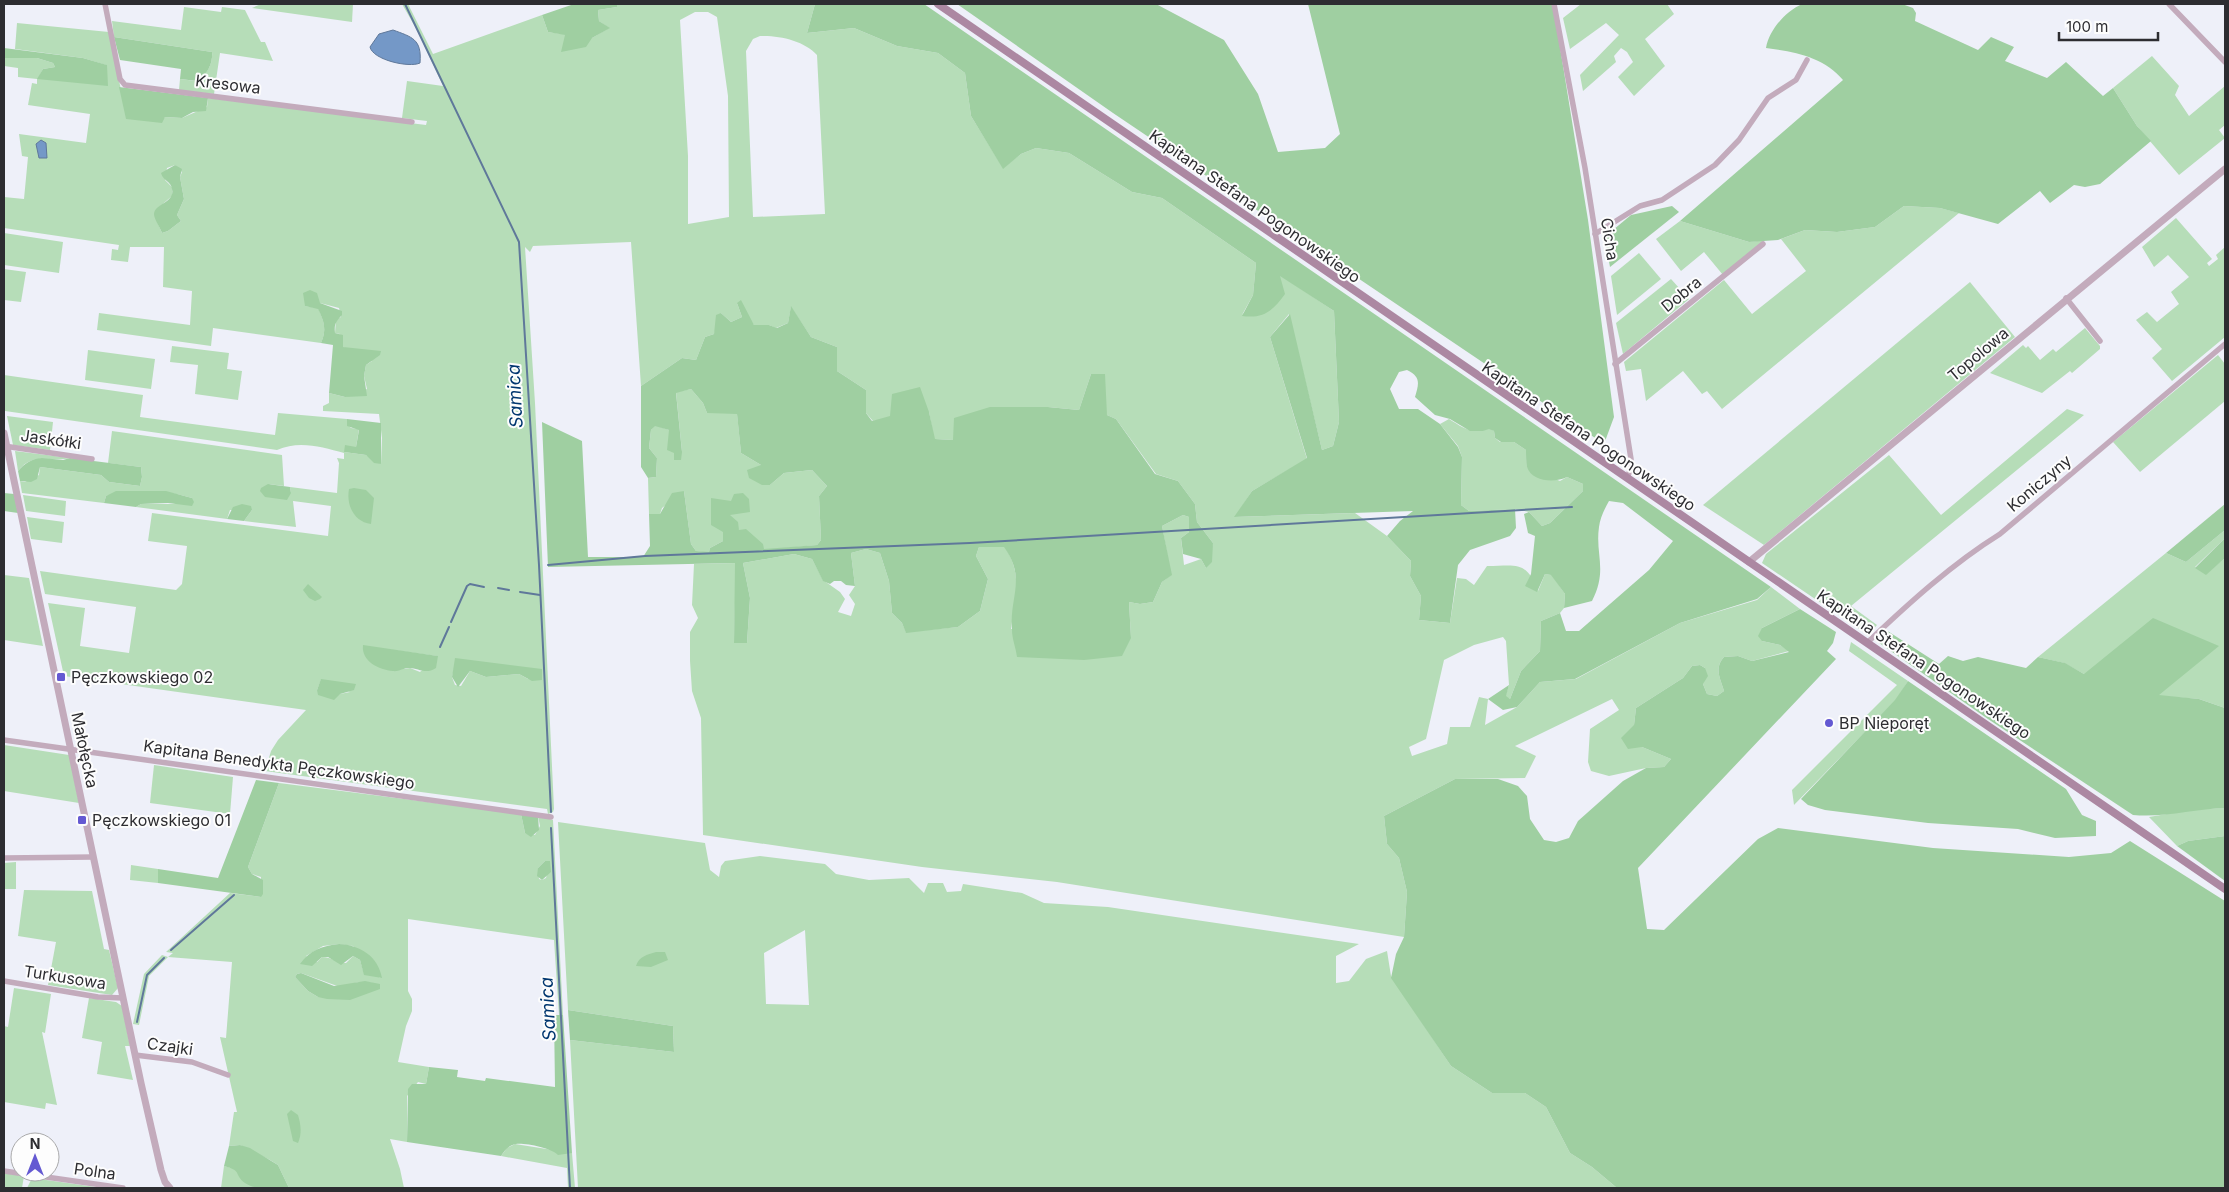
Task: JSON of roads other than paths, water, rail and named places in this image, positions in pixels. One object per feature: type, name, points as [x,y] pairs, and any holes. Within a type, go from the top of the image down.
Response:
[{"type":"main road","name":"Kapitana Stefana Pogonowskiego","points":[[938,4],[1626,478],[1869,641],[2225,889]]},
{"type":"street","name":"Kresowa","points":[[105,4],[120,79],[125,85],[412,122]]},
{"type":"street","name":"Cicha","points":[[1554,4],[1595,234],[1631,459],[1631,468],[1626,478]]},
{"type":"street","points":[[2169,4],[2225,62]]},
{"type":"street","points":[[1595,234],[1640,206],[1662,200],[1715,165],[1739,140],[1768,98],[1796,80],[1808,60]]},
{"type":"street","name":"Topolowa","points":[[1749,562],[2066,298],[2225,169]]},
{"type":"street","name":"Dobra","points":[[1615,364],[1763,244]]},
{"type":"street","points":[[2066,298],[2100,341]]},
{"type":"street","name":"Koniczyny","points":[[1869,641],[1919,596],[1980,547],[2000,534],[2225,344]]},
{"type":"street","name":"Małołęcka","points":[[4,433],[5,447],[135,1055],[161,1170],[165,1182],[170,1188]]},
{"type":"street","name":"Jaskółki","points":[[5,447],[92,459]]},
{"type":"street","name":"Kapitana Benedykta Pęczkowskiego","points":[[4,740],[551,817]]},
{"type":"street","points":[[4,858],[93,857]]},
{"type":"street","name":"Turkusowa","points":[[4,981],[98,997],[123,998]]},
{"type":"street","name":"Czajki","points":[[135,1055],[192,1062],[228,1075]]},
{"type":"street","name":"Polna","points":[[4,1171],[123,1188]]},
{"type":"water","points":[[393,30],[414,40],[419,49],[420,63],[400,64],[384,59],[373,52],[370,47],[379,34]]},
{"type":"water","points":[[41,140],[46,143],[47,158],[39,158],[36,144]]},
{"type":"waterway","name":"Samica","points":[[405,4],[519,242],[539,565],[551,812]]},
{"type":"waterway","points":[[548,565],[645,556],[970,543],[1572,507]]},
{"type":"waterway","points":[[451,622],[467,586],[470,584],[484,587]]},
{"type":"waterway","points":[[498,588],[509,590]]},
{"type":"waterway","points":[[520,592],[540,595]]},
{"type":"waterway","points":[[440,647],[449,627]]},
{"type":"waterway","name":"Samica","points":[[551,828],[570,1188]]},
{"type":"waterway","points":[[171,950],[234,895]]},
{"type":"waterway","points":[[137,1022],[147,975],[164,958]]},
{"type":"place","name":"Pęczkowskiego 02","points":[[61,677]]},
{"type":"place","name":"BP Nieporęt","points":[[1829,723]]},
{"type":"place","name":"Pęczkowskiego 01","points":[[82,820]]}]
